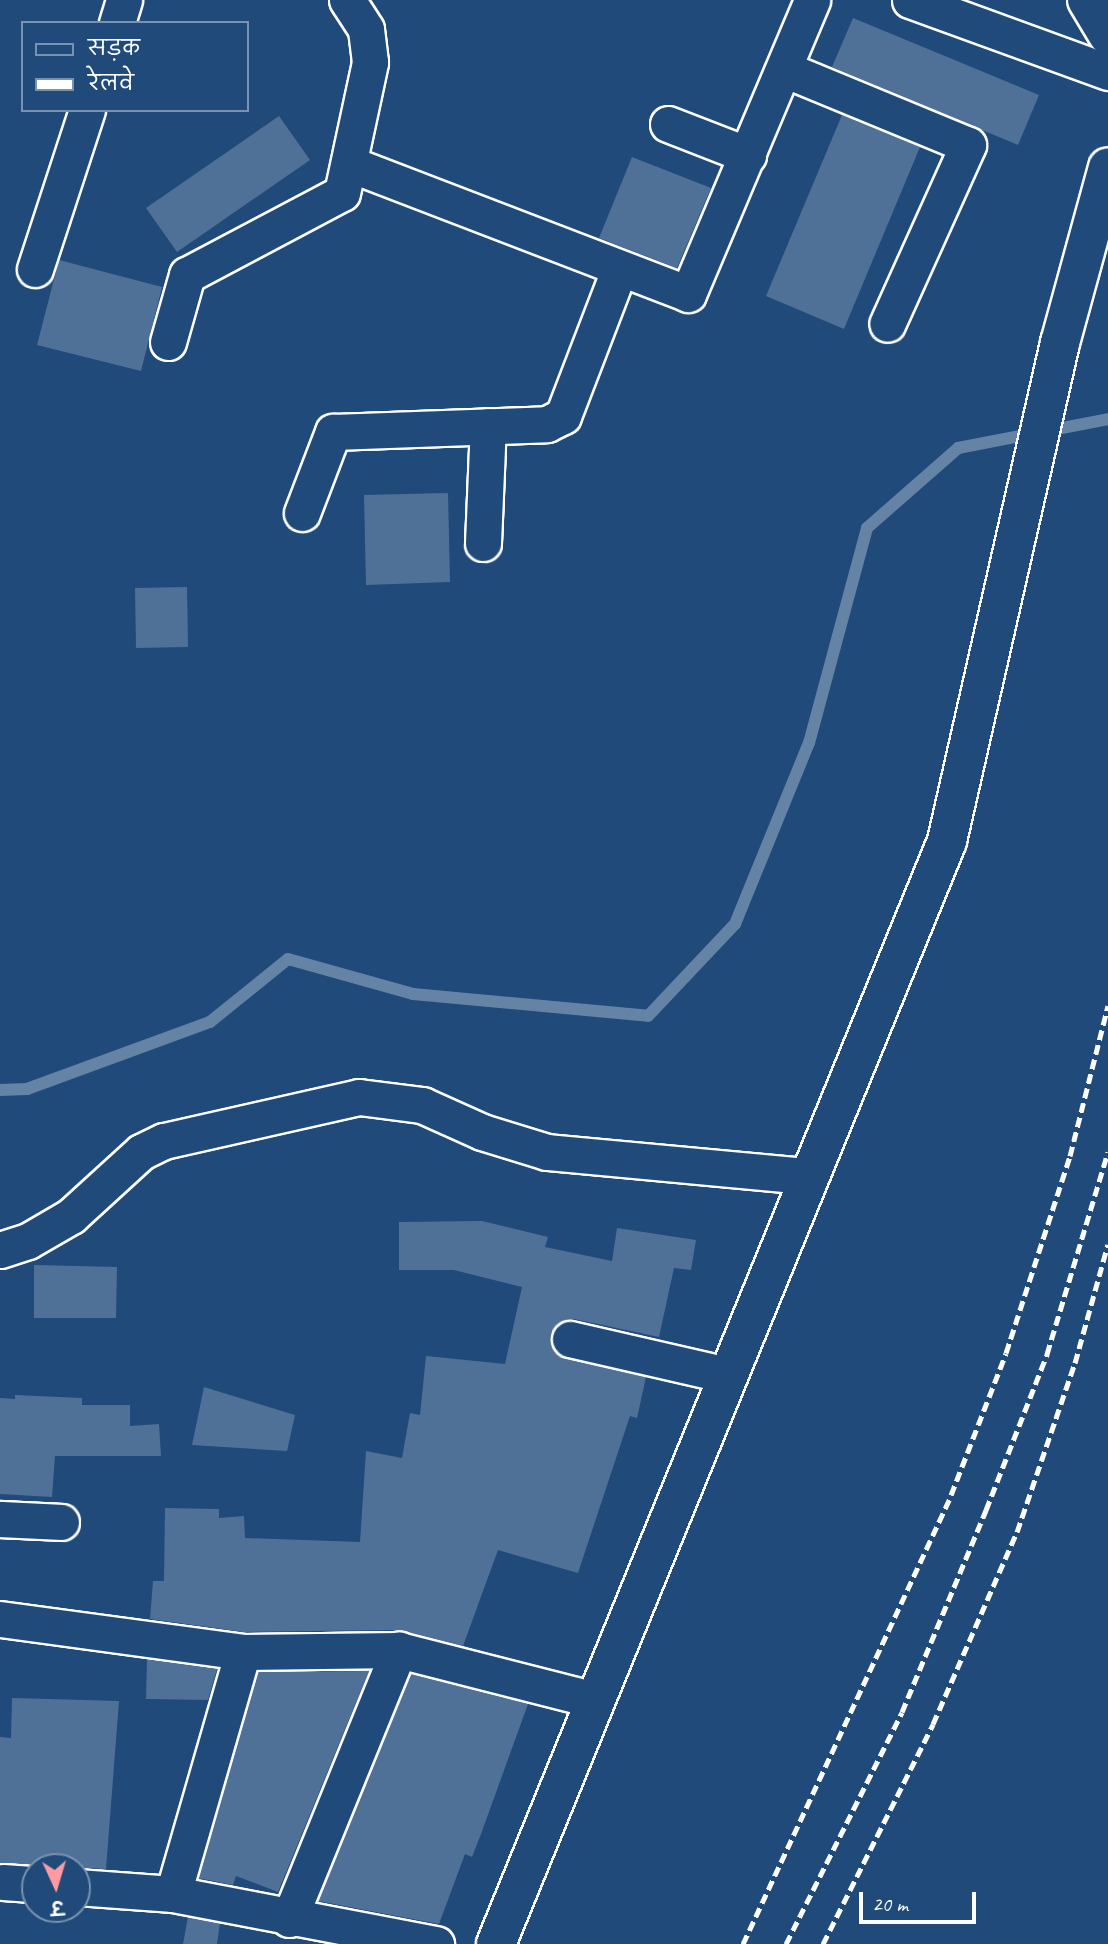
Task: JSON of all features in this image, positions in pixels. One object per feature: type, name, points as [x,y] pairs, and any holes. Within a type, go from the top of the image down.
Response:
[{"type":"street","points":[[118,21],[124,0]]},
{"type":"street","points":[[168,342],[187,275],[342,193],[351,164],[370,62],[366,29],[347,0]]},
{"type":"street","points":[[351,164],[688,294],[812,0]]},
{"type":"street","points":[[910,0],[1108,72]]},
{"type":"street","points":[[1087,0],[1108,35]]},
{"type":"street","points":[[784,69],[968,145],[887,324]]},
{"type":"street","points":[[35,269],[87,112]]},
{"type":"street","points":[[668,124],[748,155]]},
{"type":"street","points":[[496,1944],[807,1176],[878,1018],[947,841],[1060,343],[1108,167]]},
{"type":"street","points":[[302,513],[333,432],[547,424],[563,416],[620,270]]},
{"type":"street","points":[[483,543],[488,426]]},
{"type":"street","points":[[0,1250],[28,1241],[71,1216],[141,1152],[164,1142],[359,1097],[422,1105],[482,1132],[547,1152],[807,1176]]},
{"type":"street","points":[[570,1339],[727,1375]]},
{"type":"street","points":[[0,1519],[61,1522]]},
{"type":"street","points":[[0,1619],[243,1652],[399,1650],[595,1700]]},
{"type":"street","points":[[289,1919],[399,1650]]},
{"type":"street","points":[[173,1894],[243,1652]]},
{"type":"street","points":[[91,1888],[173,1894],[289,1919],[436,1944]]},
{"type":"building","points":[[853,18],[1039,95],[1018,145],[832,67]]},
{"type":"building","points":[[842,115],[920,147],[844,329],[766,296]]},
{"type":"building","points":[[279,116],[310,160],[177,252],[146,208]]},
{"type":"building","points":[[632,157],[711,188],[677,268],[599,238]]},
{"type":"building","points":[[59,260],[162,287],[141,371],[37,345]]},
{"type":"building","points":[[448,493],[450,582],[366,585],[364,495]]},
{"type":"building","points":[[187,587],[188,647],[136,648],[135,588]]},
{"type":"building","points":[[482,1221],[548,1237],[545,1247],[612,1261],[617,1228],[696,1240],[691,1270],[674,1268],[659,1337],[574,1319],[556,1325],[551,1334],[551,1346],[565,1358],[646,1377],[637,1418],[630,1416],[578,1573],[498,1550],[463,1646],[399,1630],[244,1632],[150,1619],[153,1581],[164,1581],[165,1508],[219,1509],[219,1518],[244,1516],[245,1538],[360,1542],[366,1451],[402,1458],[410,1413],[420,1415],[426,1356],[505,1364],[522,1287],[454,1270],[399,1270],[399,1222]]},
{"type":"building","points":[[34,1265],[117,1267],[116,1318],[34,1318]]},
{"type":"building","points":[[204,1387],[295,1415],[287,1451],[192,1445]]},
{"type":"building","points":[[15,1395],[82,1398],[82,1405],[130,1405],[130,1426],[159,1424],[161,1456],[55,1456],[52,1497],[0,1494],[0,1398],[15,1399]]},
{"type":"building","points":[[147,1659],[217,1669],[208,1700],[146,1699]]},
{"type":"building","points":[[369,1671],[278,1892],[236,1876],[233,1885],[198,1878],[258,1672]]},
{"type":"building","points":[[411,1674],[528,1704],[472,1857],[465,1854],[439,1924],[318,1901]]},
{"type":"building","points":[[12,1698],[119,1701],[106,1869],[91,1868],[91,1853],[21,1853],[21,1864],[0,1863],[0,1737],[11,1738]]},
{"type":"building","points":[[188,1917],[220,1923],[217,1944],[183,1944]]},
{"type":"waterway","points":[[0,1090],[27,1089],[210,1022],[288,959],[413,994],[648,1016],[735,924],[809,743],[867,528],[958,448],[1108,419]]},
{"type":"railway","points":[[743,1944],[951,1495],[1006,1353],[1070,1156],[1108,1006]]},
{"type":"railway","points":[[786,1944],[902,1712],[986,1510],[1047,1354],[1108,1152]]},
{"type":"railway","points":[[823,1944],[933,1724],[1017,1532],[1075,1363],[1108,1244]]}]
